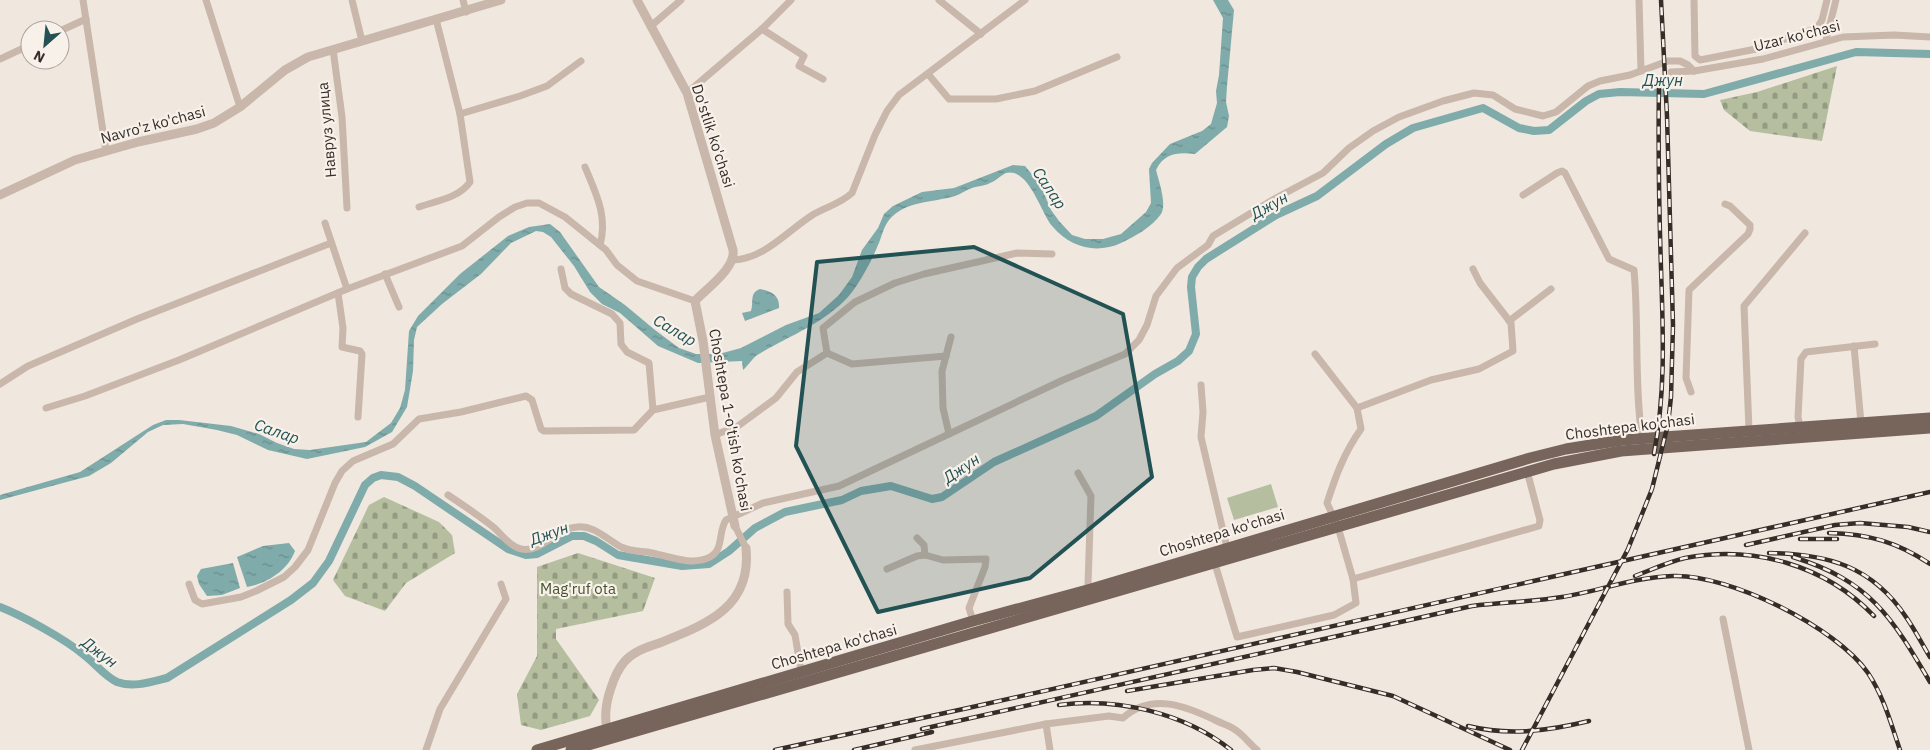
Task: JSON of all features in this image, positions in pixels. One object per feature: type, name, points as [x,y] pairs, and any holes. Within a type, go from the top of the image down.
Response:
[{"type":"main road","name":"Choshtepa ko'chasi","points":[[681,712],[800,671],[1091,589],[1530,458],[1594,444],[1642,438],[1930,418]]},
{"type":"main road","name":"Choshtepa ko'chasi","points":[[536,750],[608,734],[1215,564],[1528,471],[1575,459],[1620,451],[1930,428]]},
{"type":"main road","name":"Choshtepa ko'chasi","points":[[571,750],[608,734]]},
{"type":"street","points":[[83,0],[106,151]]},
{"type":"street","points":[[206,0],[240,106]]},
{"type":"street","points":[[352,0],[362,40]]},
{"type":"street","points":[[463,0],[466,12]]},
{"type":"street","name":"Navro'z ko'chasi","points":[[0,195],[65,164],[138,142],[203,127],[219,120],[240,106],[290,66],[308,58],[362,40],[466,12],[502,0]]},
{"type":"street","name":"Do'stlik ko'chasi","points":[[636,0],[687,93],[733,250],[733,260]]},
{"type":"street","points":[[651,26],[681,0]]},
{"type":"street","points":[[687,93],[762,29],[791,0]]},
{"type":"street","points":[[940,0],[981,34]]},
{"type":"street","points":[[46,408],[85,396],[179,360],[347,289],[462,246],[499,217],[515,207],[527,203],[539,204],[565,217],[600,245],[617,265],[637,281],[695,301],[728,268],[733,260],[744,259],[770,246],[814,214],[852,194],[875,135],[899,95],[1025,0]]},
{"type":"street","points":[[1639,0],[1641,71]]},
{"type":"street","points":[[448,495],[487,522],[511,544],[528,550],[568,528],[578,526],[599,533],[622,548],[677,559],[696,560],[710,558],[716,552],[723,524],[726,520],[733,522],[763,503],[839,486],[1062,380],[1125,354],[1134,347],[1147,325],[1156,296],[1177,268],[1208,245],[1213,236],[1276,198],[1323,173],[1349,148],[1373,131],[1399,117],[1443,101],[1474,93],[1493,95],[1525,112],[1542,116],[1549,115],[1562,108],[1588,86],[1668,62],[1680,61],[1693,70],[1697,59],[1694,0]]},
{"type":"street","points":[[1697,59],[1756,49],[1817,28],[1822,20],[1827,0]]},
{"type":"street","points":[[1826,40],[1836,0]]},
{"type":"street","points":[[70,26],[86,19]]},
{"type":"street","points":[[419,207],[452,196],[470,182],[460,114],[436,19]]},
{"type":"street","points":[[762,29],[804,56],[799,66],[823,79]]},
{"type":"street","name":"Uzar ko'chasi","points":[[1671,72],[1763,59],[1826,40],[1843,37],[1894,35],[1930,37]]},
{"type":"street","name":"Навруз улица","points":[[333,49],[342,118],[347,208]]},
{"type":"street","points":[[0,59],[20,50]]},
{"type":"street","points":[[928,74],[949,99],[996,99],[1035,91],[1118,56]]},
{"type":"street","points":[[460,114],[547,86],[581,61]]},
{"type":"street","points":[[585,167],[599,202],[604,230],[600,245]]},
{"type":"street","points":[[1523,195],[1557,173],[1562,171],[1565,173],[1609,260],[1634,270],[1637,391],[1642,438]]},
{"type":"street","points":[[1691,392],[1686,378],[1689,290],[1748,234],[1750,229],[1750,225],[1730,206],[1725,204]]},
{"type":"street","points":[[325,223],[347,289]]},
{"type":"street","points":[[1749,430],[1744,306],[1805,232]]},
{"type":"street","points":[[0,384],[28,366],[128,323],[331,243]]},
{"type":"street","points":[[827,353],[823,328],[855,302],[895,284],[924,274],[1017,253],[1052,254]]},
{"type":"street","points":[[561,269],[565,288],[571,294],[612,314],[620,323],[621,344],[627,352],[649,363],[654,410]]},
{"type":"street","points":[[1356,408],[1431,380],[1479,369],[1513,351],[1509,321],[1480,284],[1473,269]]},
{"type":"street","points":[[385,274],[400,307]]},
{"type":"street","points":[[1509,321],[1551,289]]},
{"type":"street","points":[[338,293],[343,328],[342,347],[360,351],[362,354],[358,417]]},
{"type":"street","name":"Choshtepa 1-o'tish ko'chasi","points":[[608,734],[607,701],[615,674],[625,661],[636,652],[694,629],[726,610],[743,582],[747,561],[746,548],[733,522],[716,435],[707,366],[695,301]]},
{"type":"street","points":[[948,434],[943,408],[942,371],[951,337]]},
{"type":"street","points":[[1800,427],[1798,417],[1801,358],[1806,352],[1875,344]]},
{"type":"street","points":[[1854,346],[1861,422]]},
{"type":"street","points":[[827,353],[852,364],[946,356]]},
{"type":"street","points":[[716,435],[738,426],[776,398],[797,372],[827,353]]},
{"type":"street","points":[[1215,564],[1237,638],[1334,615],[1356,602],[1353,579],[1338,527],[1327,503],[1339,465],[1348,446],[1361,428],[1356,408],[1315,354]]},
{"type":"street","points":[[1201,385],[1203,412],[1201,437],[1227,548]]},
{"type":"street","points":[[189,584],[195,600],[202,604],[241,597],[284,577],[303,558],[342,471],[353,461],[393,444],[419,419],[461,412],[526,396],[532,400],[541,429],[544,431],[634,430],[654,410],[710,397]]},
{"type":"street","points":[[1353,579],[1539,526],[1540,520],[1528,471]]},
{"type":"street","points":[[1078,473],[1091,496],[1088,576],[1088,584],[1091,589]]},
{"type":"street","points":[[917,538],[924,545],[925,556]]},
{"type":"street","points":[[887,569],[917,556],[943,560],[986,558],[985,567],[969,608],[973,621]]},
{"type":"street","points":[[426,750],[440,709],[506,599],[501,584]]},
{"type":"street","points":[[787,592],[788,624],[795,635],[800,671]]},
{"type":"street","points":[[1723,618],[1748,750]]},
{"type":"street","points":[[916,750],[1046,724],[1109,716],[1123,718],[1134,708],[1165,704],[1192,708],[1237,730],[1257,750]]},
{"type":"street","points":[[1046,724],[1050,750]]},
{"type":"highlighted area","points":[[974,247],[1123,314],[1152,477],[1030,578],[878,612],[796,446],[817,262]]},
{"type":"green space","points":[[1837,66],[1822,141],[1750,131],[1724,110],[1720,100],[1757,92]]},
{"type":"green space","points":[[1271,484],[1278,507],[1234,520],[1227,498]]},
{"type":"green space","points":[[384,497],[439,522],[452,535],[455,553],[406,583],[385,611],[345,596],[333,580],[369,505]]},
{"type":"green space","name":"Mag'ruf ota","points":[[578,553],[655,578],[643,611],[556,629],[556,639],[599,700],[590,716],[541,730],[521,725],[517,694],[537,656],[537,567]]},
{"type":"water","name":"Салар","points":[[1213,0],[1228,0],[1234,10],[1226,102],[1229,116],[1227,127],[1195,154],[1183,153],[1172,155],[1159,164],[1156,170],[1163,199],[1163,210],[1148,227],[1121,243],[1103,248],[1094,248],[1085,247],[1068,240],[1048,221],[1028,184],[1014,173],[1006,173],[988,184],[972,188],[955,196],[911,205],[896,214],[887,223],[869,265],[848,297],[828,315],[757,355],[743,370],[742,361],[698,363],[658,346],[620,313],[602,304],[590,292],[574,266],[551,237],[543,232],[536,231],[511,243],[481,274],[442,304],[417,327],[407,407],[392,432],[365,447],[307,459],[268,450],[237,435],[217,430],[183,424],[163,425],[148,432],[111,463],[89,476],[0,500],[0,495],[80,472],[153,425],[166,420],[231,426],[259,434],[294,449],[310,450],[366,442],[391,423],[400,408],[405,390],[409,331],[418,316],[460,274],[508,236],[529,227],[550,224],[560,232],[599,287],[679,348],[696,354],[719,354],[741,348],[786,325],[819,313],[839,295],[852,277],[862,250],[878,228],[884,214],[893,206],[922,192],[954,188],[1013,165],[1025,166],[1040,184],[1051,210],[1072,235],[1085,239],[1103,239],[1121,234],[1146,212],[1151,203],[1149,169],[1152,163],[1170,144],[1202,131],[1211,124],[1217,103],[1216,91],[1223,18]]},
{"type":"water","points":[[760,289],[774,294],[778,300],[779,308],[745,321],[742,313],[751,311],[753,295]]},
{"type":"water","points":[[289,543],[295,551],[288,564],[270,579],[247,587],[237,557],[263,546]]},
{"type":"water","points":[[233,563],[240,588],[222,595],[207,596],[199,584],[197,576],[201,569]]},
{"type":"waterway","name":"Джун","points":[[0,607],[32,622],[66,642],[117,682],[136,684],[167,678],[291,600],[313,583],[329,561],[365,485],[373,478],[381,475],[398,477],[415,486],[508,549],[526,555],[537,554],[572,536],[584,536],[618,555],[682,566],[709,564],[729,551],[755,528],[785,512],[842,500],[861,491],[891,486],[932,499],[942,497],[994,462],[1096,416],[1155,374],[1178,361],[1189,351],[1196,334],[1191,287],[1192,277],[1206,259],[1276,215],[1317,196],[1386,144],[1413,128],[1483,108],[1519,128],[1534,131],[1549,130],[1586,101],[1599,94],[1620,92],[1704,94],[1856,52],[1930,54]]},
{"type":"railway","points":[[1522,750],[1628,549],[1652,489],[1668,424],[1671,397],[1673,325],[1667,116],[1661,0]]},
{"type":"railway","points":[[1654,454],[1658,430],[1663,361],[1659,85]]},
{"type":"railway","points":[[775,750],[1930,492]]},
{"type":"railway","points":[[1746,545],[1835,525],[1860,523],[1908,527],[1930,532]]},
{"type":"railway","points":[[1829,533],[1870,537],[1906,550],[1930,564]]},
{"type":"railway","points":[[1800,539],[1837,539]]},
{"type":"railway","points":[[1769,553],[1811,556],[1829,560],[1847,566],[1863,575],[1879,586],[1893,600],[1930,657]]},
{"type":"railway","points":[[1635,576],[1685,558],[1737,554],[1762,557],[1787,563],[1811,572],[1834,584],[1855,598],[1874,616]]},
{"type":"railway","points":[[1793,557],[1841,577],[1876,604],[1903,638],[1930,682]]},
{"type":"railway","points":[[922,729],[1472,606],[1562,597],[1645,579],[1673,576],[1696,578],[1723,584],[1751,594],[1780,606],[1832,638],[1853,656],[1874,682],[1887,711],[1900,750]]},
{"type":"railway","points":[[1127,691],[1274,668],[1393,696],[1510,750]]},
{"type":"railway","points":[[1059,705],[1103,703],[1149,711],[1193,726],[1231,750]]},
{"type":"railway","points":[[1468,726],[1498,731],[1529,731],[1589,721]]},
{"type":"railway","points":[[854,750],[932,732]]}]
